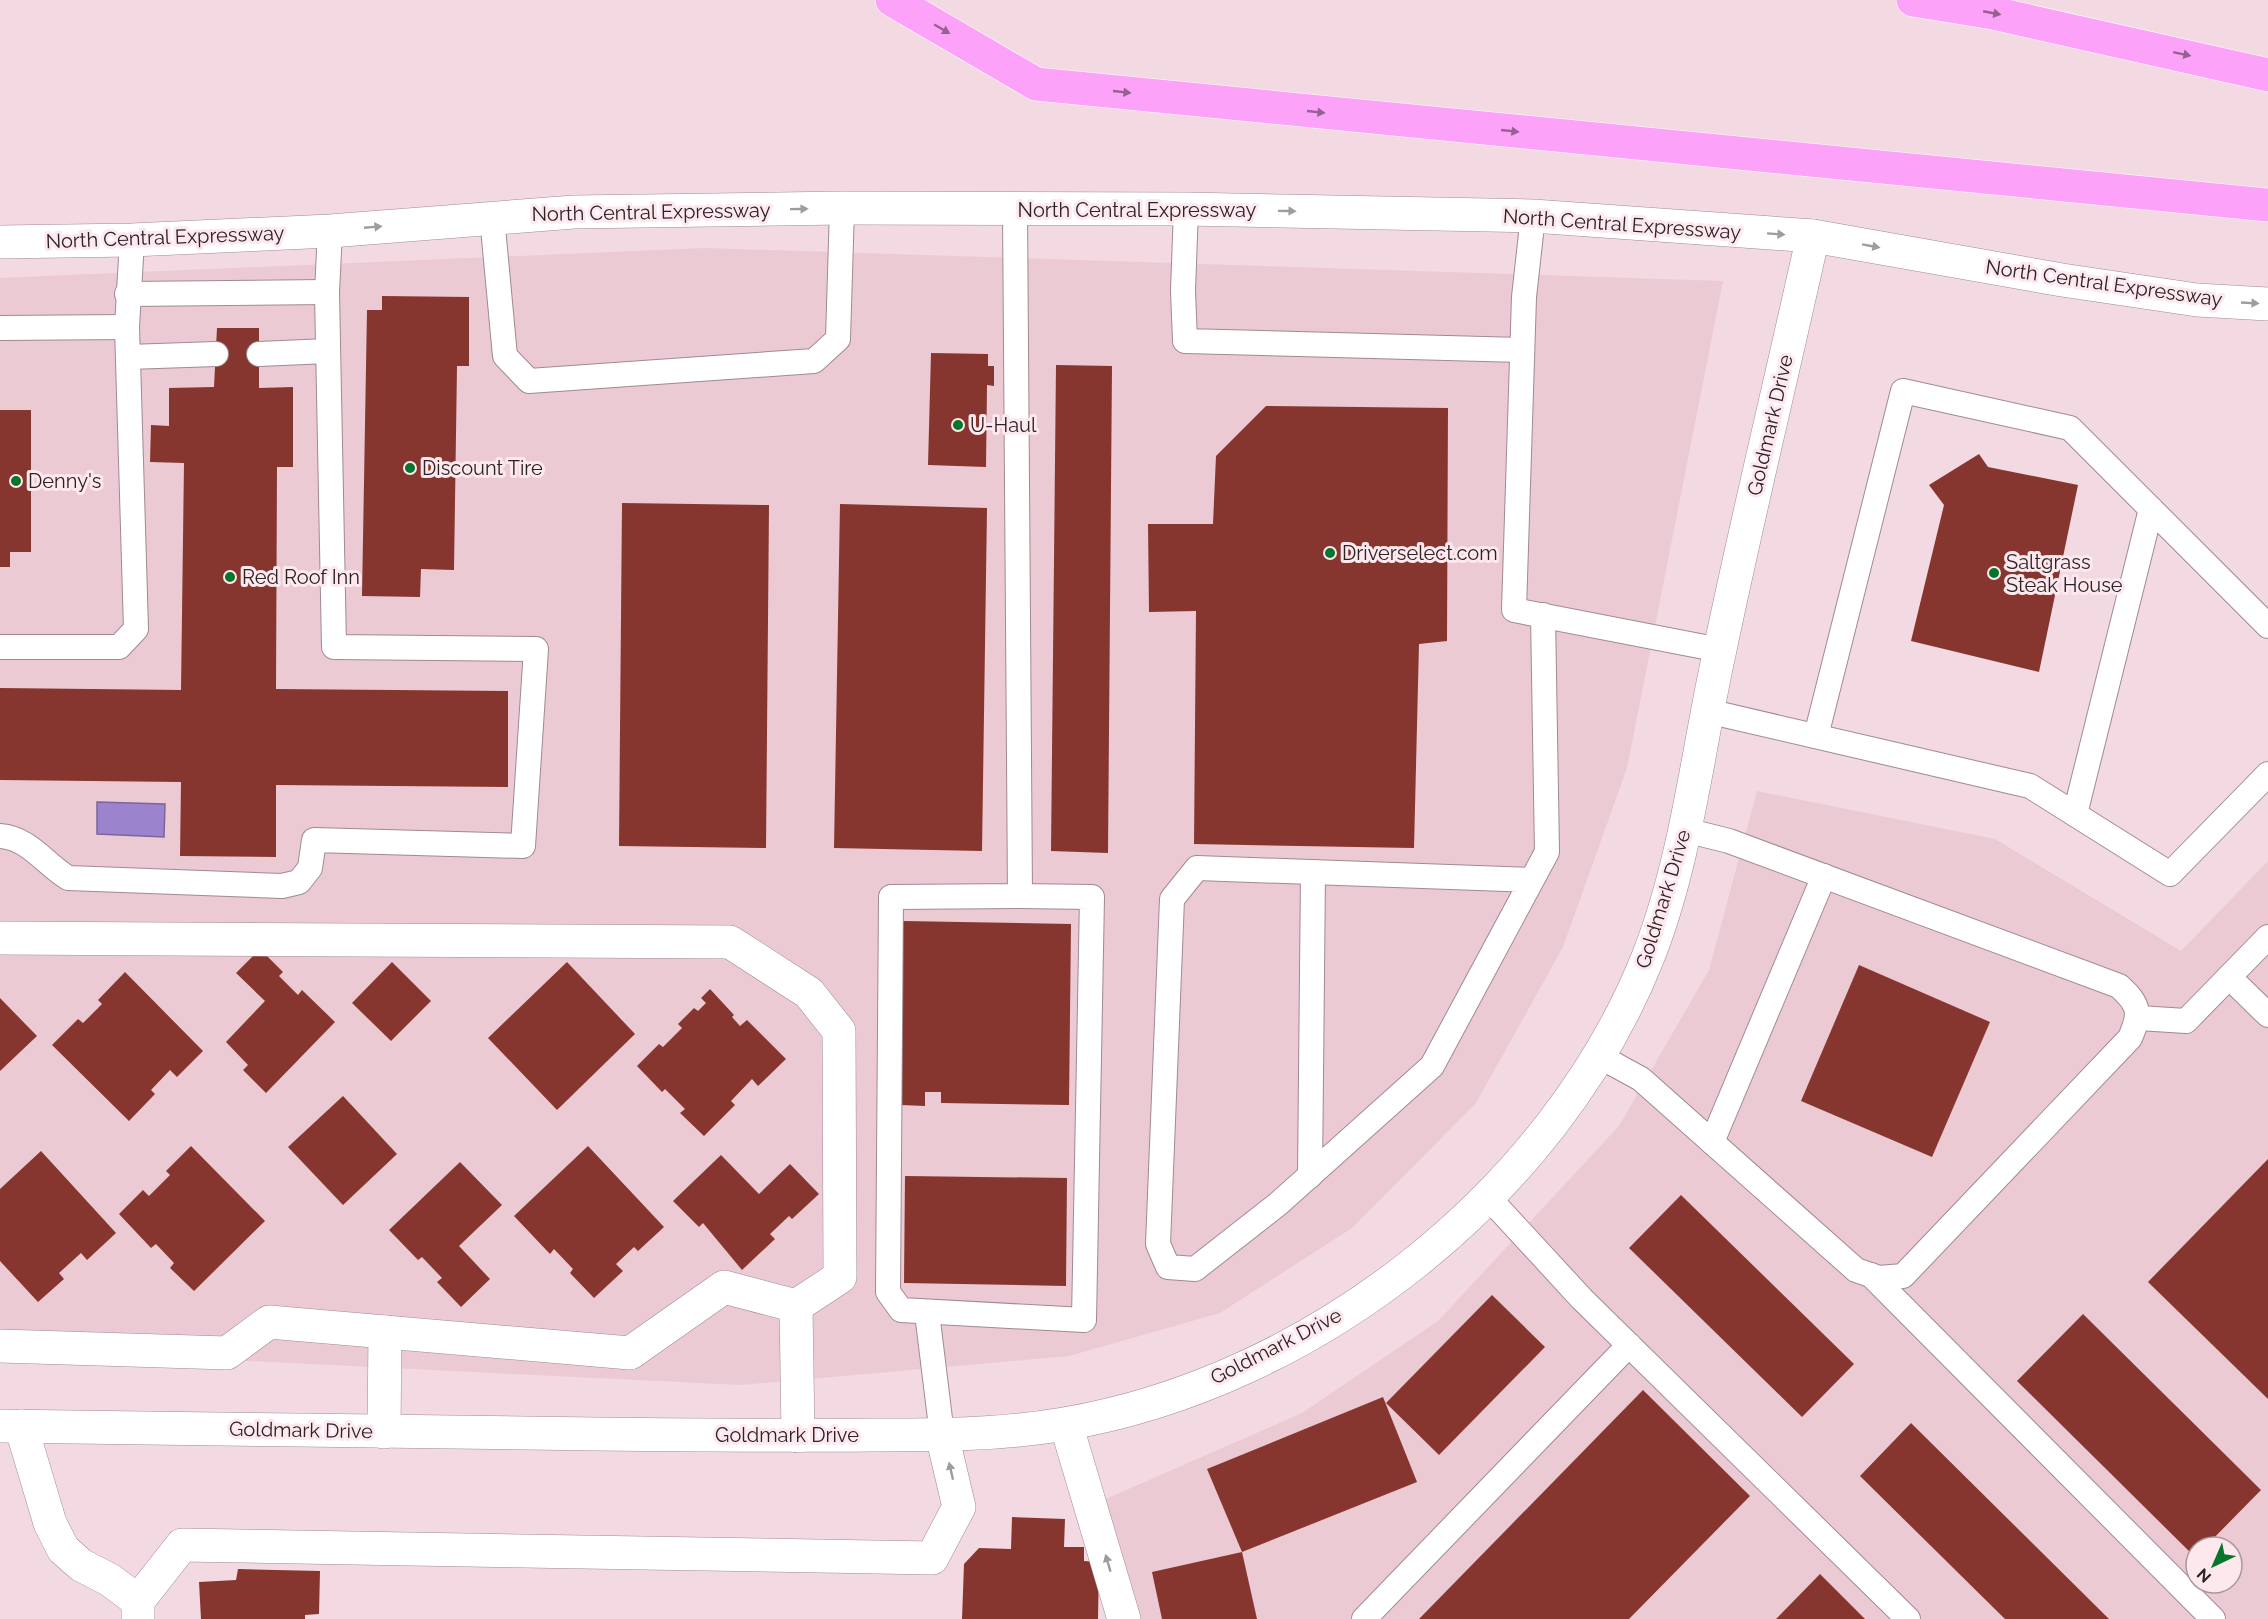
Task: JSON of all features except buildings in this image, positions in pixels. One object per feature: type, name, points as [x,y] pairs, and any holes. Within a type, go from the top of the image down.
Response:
[{"type":"highway","points":[[892,0],[1036,84],[2268,205]]},
{"type":"highway","points":[[1913,0],[2016,18],[2268,75]]},
{"type":"street","name":"North Central Expressway","points":[[0,242],[132,240],[330,231],[574,212],[842,208],[1186,209],[1533,216],[1813,236],[2062,280],[2197,300],[2268,304]]},
{"type":"street","name":"Goldmark Drive","points":[[10,1426],[798,1436],[1006,1432],[1066,1424],[1126,1411],[1185,1391],[1246,1366],[1317,1330],[1434,1248],[1488,1197],[1567,1105],[1599,1056],[1625,1008],[1650,953],[1685,830],[1720,650],[1813,236]]},
{"type":"street","points":[[0,938],[730,942],[809,993],[839,1031],[840,1277],[796,1306],[724,1287],[630,1353],[269,1322],[227,1353],[0,1346]]},
{"type":"street","points":[[796,1306],[798,1436]]},
{"type":"street","points":[[384,1432],[385,1332]]},
{"type":"street","points":[[1066,1424],[1124,1619]]},
{"type":"street","points":[[10,1426],[63,1549],[81,1565],[110,1580],[138,1610],[182,1545],[932,1558],[959,1508],[942,1435]]},
{"type":"lane","points":[[492,217],[505,356],[529,381],[814,362],[838,339],[842,208]]},
{"type":"lane","points":[[1015,209],[1020,896]]},
{"type":"lane","points":[[1186,209],[1183,291],[1185,341],[1521,350]]},
{"type":"lane","points":[[1533,216],[1521,350],[1514,610],[1720,650]]},
{"type":"lane","points":[[0,836],[26,843],[55,870],[68,878],[282,886],[299,882],[310,867],[314,840],[523,846],[536,649],[334,647],[327,291],[330,231]]},
{"type":"lane","points":[[0,647],[119,647],[135,629],[127,327],[127,294],[132,240]]},
{"type":"lane","points":[[127,294],[327,291]]},
{"type":"lane","points":[[0,328],[127,327]]},
{"type":"lane","points":[[259,354],[328,351]]},
{"type":"lane","points":[[128,357],[216,354]]},
{"type":"lane","points":[[1816,736],[1903,391],[2070,428],[2268,626]]},
{"type":"lane","points":[[2075,814],[2151,509]]},
{"type":"lane","points":[[1532,880],[1197,868],[1172,899],[1158,1244],[1168,1267],[1195,1269],[1310,1176],[1432,1066],[1532,880],[1547,852],[1542,615]]},
{"type":"lane","points":[[1707,711],[2030,786],[2170,874],[2268,774]]},
{"type":"lane","points":[[1599,1056],[1641,1079],[1856,1270],[1879,1278],[1903,1276],[2130,1038],[2139,1018],[2134,999],[2119,986],[1729,841],[1685,830]]},
{"type":"lane","points":[[1310,1176],[1313,872]]},
{"type":"lane","points":[[1712,1142],[1824,876]]},
{"type":"lane","points":[[1020,896],[1092,897],[1084,1320],[902,1310],[888,1292],[891,897],[1020,896]]},
{"type":"lane","points":[[2139,1018],[2186,1021],[2268,937]]},
{"type":"lane","points":[[2229,976],[2268,1015]]},
{"type":"lane","points":[[1488,1197],[1629,1346],[1908,1619]]},
{"type":"lane","points":[[1871,1275],[2214,1619]]},
{"type":"lane","points":[[927,1313],[942,1435]]},
{"type":"lane","points":[[1364,1619],[1629,1346]]},
{"type":"shaded area","points":[[706,248],[1723,281],[1627,768],[1563,947],[1476,1103],[1352,1228],[1220,1313],[1069,1356],[741,1385],[0,1349],[0,278]]},
{"type":"shaded area","points":[[1757,791],[1995,839],[2181,951],[2268,861],[2268,1619],[1134,1619],[1101,1501],[1302,1413],[1438,1321],[1619,1126],[1709,970]]},
{"type":"shaded area","points":[[97,802],[165,804],[164,837],[97,834]]},
{"type":"place","name":"U-Haul","points":[[958,425]]},
{"type":"place","name":"Discount Tire","points":[[410,468]]},
{"type":"place","name":"Denny's","points":[[16,481]]},
{"type":"place","name":"Driverselect.com","points":[[1330,553]]},
{"type":"place","name":"Saltgrass Steak House","points":[[1994,573]]},
{"type":"place","name":"Red Roof Inn","points":[[230,577]]}]
